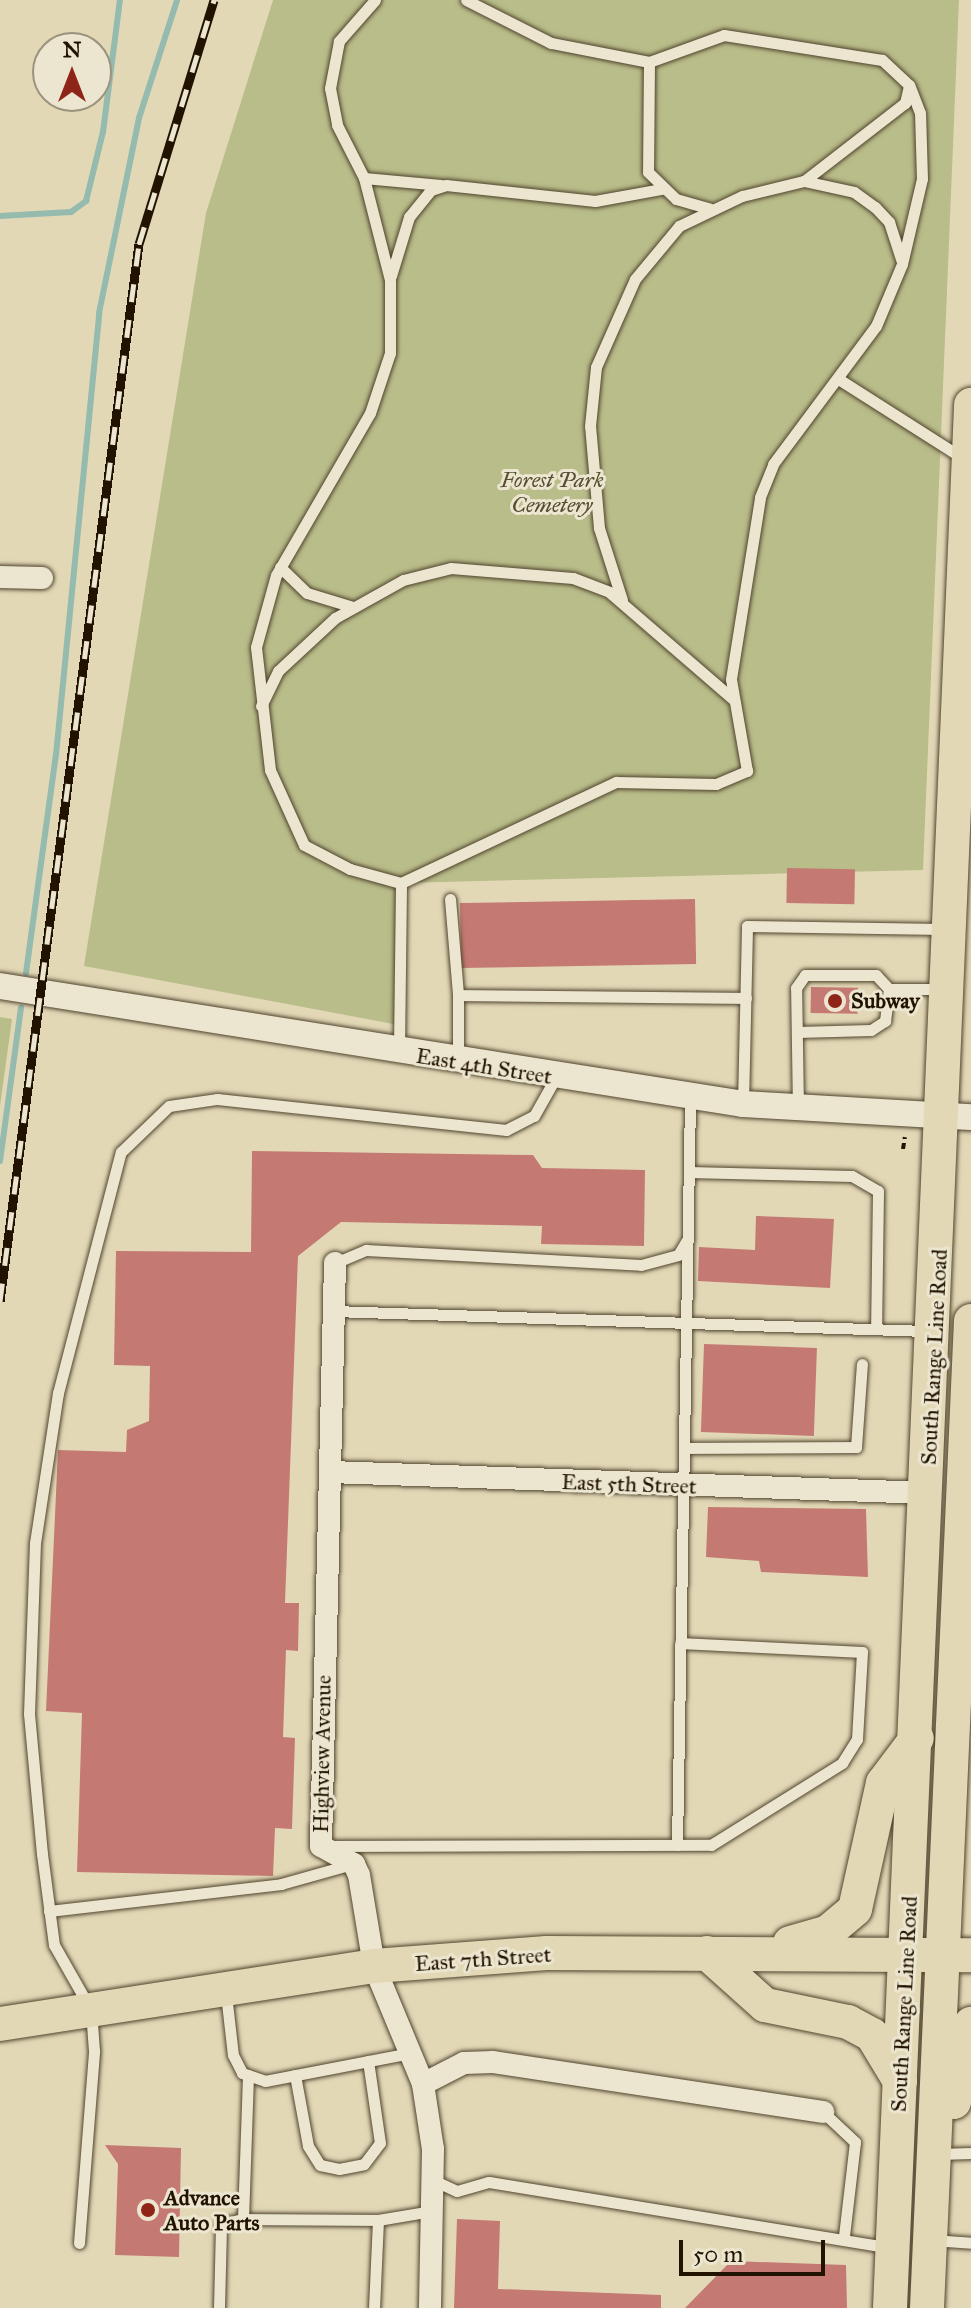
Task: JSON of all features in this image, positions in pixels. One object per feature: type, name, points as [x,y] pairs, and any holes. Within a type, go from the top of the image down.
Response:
[{"type":"main road","name":"South Range Line Road","points":[[890,2308],[935,1331],[958,1117],[964,985],[952,930],[971,405]]},
{"type":"main road","name":"South Range Line Road","points":[[927,2308],[935,2148],[958,1955],[945,1880],[962,1667],[971,1321]]},
{"type":"main road","points":[[762,1951],[828,1932],[855,1909],[883,1783],[917,1738]]},
{"type":"main road","points":[[945,1880],[971,1906]]},
{"type":"main road","name":"East 7th Street","points":[[0,2024],[374,1966],[547,1953],[762,1951],[958,1955]]},
{"type":"main road","points":[[707,1953],[765,2005],[848,2022],[872,2035],[900,2081]]},
{"type":"main road","points":[[935,2148],[950,2120],[971,2024]]},
{"type":"street","points":[[0,577],[42,578]]},
{"type":"street","name":"East 4th Street","points":[[0,986],[458,1064],[690,1097],[798,1109],[958,1117]]},
{"type":"street","name":"Highview Avenue","points":[[335,1263],[321,1846],[354,1864]]},
{"type":"street","name":"East 5th Street","points":[[330,1472],[683,1487],[928,1493]]},
{"type":"street","points":[[354,1864],[374,1966],[423,2084],[433,2180],[430,2308]]},
{"type":"street","points":[[423,2084],[464,2063],[493,2062],[823,2112]]},
{"type":"lane","points":[[375,0],[339,41],[330,88],[337,125],[364,178],[390,280],[392,335],[382,382],[280,567],[256,647],[261,706],[277,794],[304,845],[350,869],[401,883],[616,782],[733,782],[747,771],[733,699],[739,610],[760,497],[773,464],[824,390],[840,380],[876,326],[902,264],[924,141],[909,85],[864,54],[724,35],[649,62],[551,43],[466,0]]},
{"type":"lane","points":[[649,62],[648,172],[662,189],[710,209]]},
{"type":"lane","points":[[622,600],[593,493],[596,367],[635,279],[679,226],[710,209],[804,181],[905,103],[909,85]]},
{"type":"lane","points":[[364,178],[595,201],[662,189]]},
{"type":"lane","points":[[804,181],[854,192],[875,207],[889,222],[902,264]]},
{"type":"lane","points":[[390,280],[409,217],[431,190],[446,185]]},
{"type":"lane","points":[[840,380],[924,440],[969,462]]},
{"type":"lane","points":[[280,567],[307,593],[353,607]]},
{"type":"lane","points":[[261,706],[302,644],[353,607],[403,580],[451,568],[573,578],[622,600],[733,699]]},
{"type":"lane","points":[[399,1054],[401,883]]},
{"type":"lane","points":[[450,899],[458,995],[458,1064]]},
{"type":"lane","points":[[743,1104],[747,926],[952,930]]},
{"type":"lane","points":[[798,1109],[796,988],[805,975],[876,975],[889,989]]},
{"type":"lane","points":[[889,989],[964,985]]},
{"type":"lane","points":[[797,1032],[871,1030],[885,1021],[889,989]]},
{"type":"lane","points":[[458,995],[746,998]]},
{"type":"lane","points":[[79,2243],[91,2010],[59,1963],[49,1911],[29,1714],[37,1514],[58,1393],[121,1152],[169,1106],[217,1099],[506,1130],[534,1116],[556,1077]]},
{"type":"lane","points":[[677,1845],[690,1097]]},
{"type":"lane","points":[[689,1172],[852,1176],[878,1191],[876,1329]]},
{"type":"lane","points":[[335,1263],[366,1250],[641,1265],[678,1255],[687,1239]]},
{"type":"lane","points":[[333,1311],[935,1331]]},
{"type":"lane","points":[[684,1448],[856,1447],[862,1364]]},
{"type":"lane","points":[[321,1846],[711,1845],[842,1763],[857,1739],[862,1652],[680,1643]]},
{"type":"lane","points":[[49,1911],[281,1884],[354,1864]]},
{"type":"lane","points":[[226,1989],[233,2055],[248,2075],[265,2081],[411,2053]]},
{"type":"lane","points":[[295,2075],[308,2146],[320,2165],[339,2169],[364,2164],[380,2143],[368,2061]]},
{"type":"lane","points":[[243,2219],[248,2075]]},
{"type":"lane","points":[[823,2112],[855,2142],[844,2235]]},
{"type":"lane","points":[[935,2148],[971,2153]]},
{"type":"lane","points":[[433,2180],[457,2191],[489,2182],[844,2235],[892,2249]]},
{"type":"lane","points":[[219,2308],[221,2224],[243,2219],[378,2220],[433,2211]]},
{"type":"lane","points":[[374,2308],[378,2220]]},
{"type":"lane","points":[[931,2240],[971,2243]]},
{"type":"path","points":[[905,1143],[914,1144]]},
{"type":"green space","name":"Forest Park Cemetery","points":[[273,0],[959,0],[923,870],[401,883],[399,1025],[84,966],[206,213]]},
{"type":"green space","points":[[0,1017],[12,1019],[0,1106]]},
{"type":"building","points":[[787,868],[855,869],[854,904],[786,903]]},
{"type":"building","points":[[695,899],[696,964],[461,968],[460,903]]},
{"type":"building","name":"Subway","points":[[811,987],[858,988],[858,1014],[811,1013]]},
{"type":"building","points":[[252,1151],[533,1155],[542,1168],[645,1170],[644,1246],[541,1244],[542,1226],[341,1222],[298,1256],[285,1603],[299,1603],[298,1651],[286,1650],[283,1737],[295,1738],[292,1829],[275,1828],[273,1876],[77,1872],[82,1713],[46,1711],[58,1450],[126,1452],[127,1430],[149,1421],[150,1366],[114,1365],[116,1251],[251,1252]]},
{"type":"building","points":[[756,1216],[834,1219],[830,1288],[698,1281],[699,1247],[755,1250]]},
{"type":"building","points":[[704,1344],[817,1348],[814,1436],[701,1432]]},
{"type":"building","points":[[708,1507],[866,1509],[868,1577],[761,1572],[759,1561],[706,1557]]},
{"type":"building","name":"Advance Auto Parts","points":[[105,2145],[181,2148],[179,2257],[115,2255],[118,2164]]},
{"type":"building","points":[[457,2219],[500,2221],[498,2289],[661,2295],[661,2308],[454,2308]]},
{"type":"building","points":[[731,2261],[846,2265],[847,2308],[685,2308]]},
{"type":"waterway","points":[[0,216],[71,212],[86,201],[103,132],[120,0]]},
{"type":"waterway","points":[[26,973],[56,755],[99,313],[139,118],[177,0]]},
{"type":"waterway","points":[[0,1161],[21,1007]]},
{"type":"railway","points":[[0,1301],[139,244],[214,0]]},
{"type":"place","name":"Subway","points":[[835,1001]]},
{"type":"place","name":"Advance Auto Parts","points":[[148,2210]]}]
